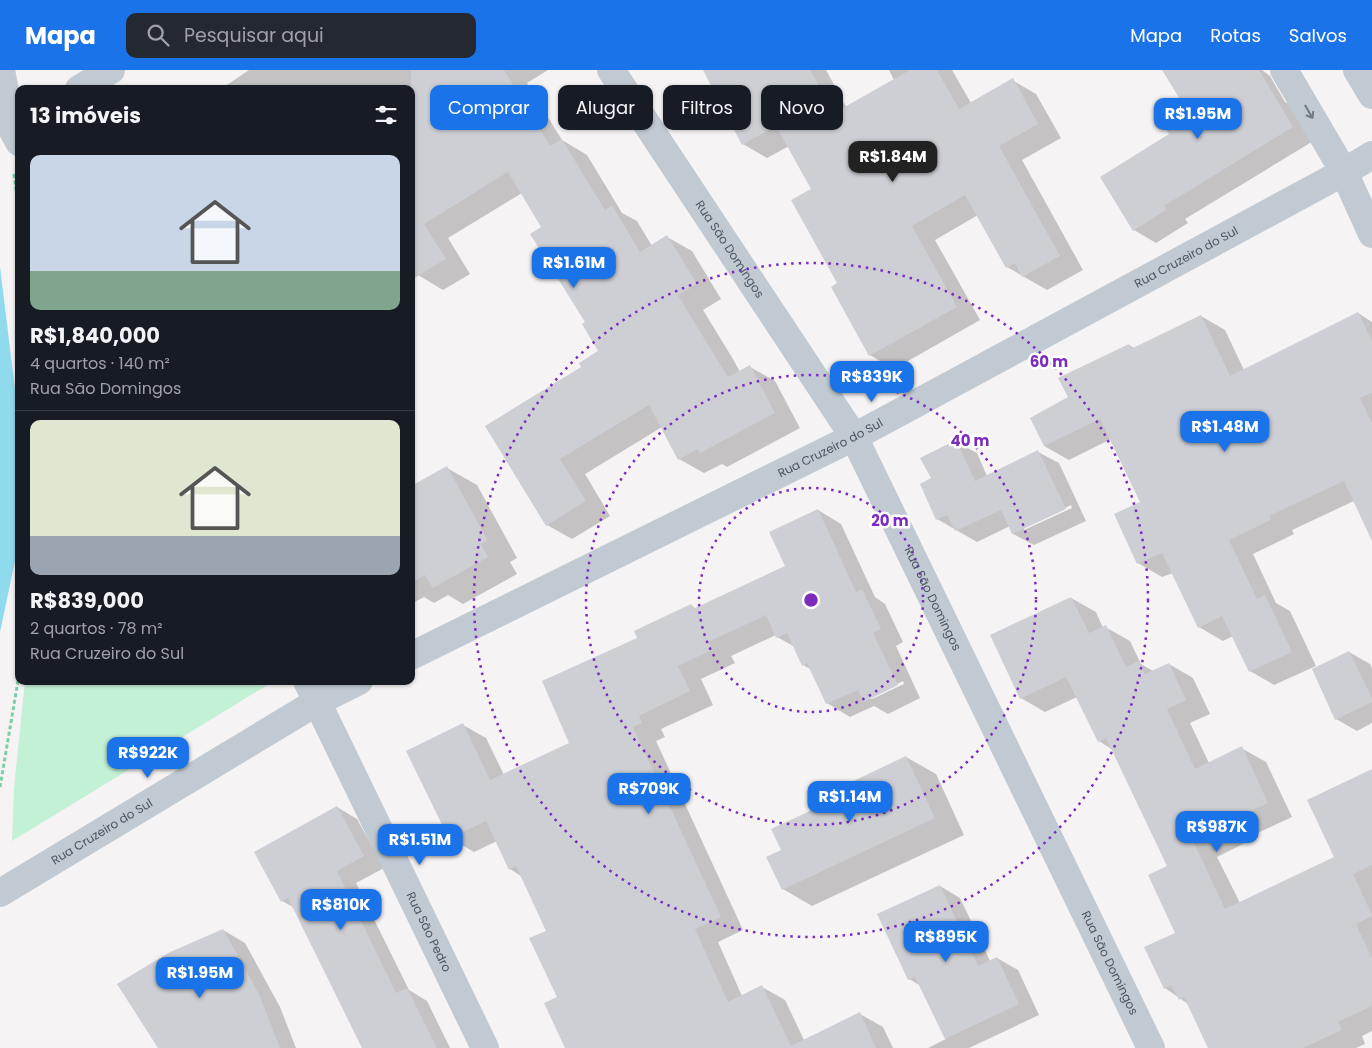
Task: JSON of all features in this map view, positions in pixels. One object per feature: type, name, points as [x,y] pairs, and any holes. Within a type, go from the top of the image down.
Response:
[{"type":"street","points":[[1,70],[15,128]]},
{"type":"street","points":[[86,85],[111,70]]},
{"type":"street","name":"Rua São Domingos","points":[[611,70],[854,438],[1151,1048]]},
{"type":"street","points":[[1284,70],[1344,172],[1372,234]]},
{"type":"street","points":[[1357,70],[1372,95]]},
{"type":"street","name":"Rua Cruzeiro do Sul","points":[[415,654],[854,438],[1372,155]]},
{"type":"street","name":"Rua Cruzeiro do Sul","points":[[0,893],[312,692],[342,685]]},
{"type":"street","name":"Rua São Pedro","points":[[312,692],[484,1048]]},
{"type":"path","points":[[0,786],[17,685]]},
{"type":"green space","points":[[25,685],[267,685],[12,841],[14,788]]},
{"type":"water","points":[[0,267],[15,389],[15,561],[0,632]]},
{"type":"building","points":[[411,70],[504,70],[513,85],[430,85],[430,130],[540,130],[550,146],[562,139],[605,210],[612,205],[640,252],[667,235],[697,284],[678,295],[707,343],[728,377],[750,365],[775,413],[700,453],[698,449],[678,460],[649,405],[560,459],[586,501],[546,526],[485,426],[581,367],[579,363],[598,351],[582,324],[585,322],[530,234],[541,227],[508,172],[424,224],[446,259],[415,278],[415,85],[411,85]]},
{"type":"building","points":[[703,70],[810,70],[818,85],[761,85],[761,130],[769,130],[742,145],[734,130],[751,130],[751,85],[711,85]]},
{"type":"building","points":[[910,70],[937,70],[959,109],[1013,78],[1038,124],[999,146],[1060,256],[1022,277],[1015,263],[1006,268],[965,195],[912,226],[957,307],[869,356],[831,287],[837,283],[791,200],[811,189],[778,130],[843,130],[843,108]]},
{"type":"building","points":[[1162,70],[1259,70],[1293,127],[1164,206],[1166,210],[1133,231],[1100,177],[1169,134],[1162,123],[1186,109]]},
{"type":"building","points":[[1358,312],[1372,341],[1372,393],[1360,398],[1372,423],[1372,541],[1344,481],[1269,516],[1271,520],[1229,540],[1257,599],[1265,595],[1292,652],[1249,672],[1222,616],[1198,628],[1162,553],[1137,564],[1114,514],[1140,502],[1100,419],[1044,446],[1030,418],[1068,397],[1058,378],[1129,344],[1131,349],[1201,315],[1230,376]]},
{"type":"building","points":[[956,440],[975,481],[1038,450],[1066,509],[1012,534],[1001,510],[955,531],[947,515],[936,520],[920,484],[931,478],[920,458]]},
{"type":"building","points":[[447,466],[488,541],[481,544],[488,557],[433,588],[425,575],[415,581],[415,484]]},
{"type":"building","points":[[818,509],[856,592],[862,589],[881,629],[873,633],[898,685],[864,702],[858,690],[826,704],[807,663],[802,666],[787,633],[776,638],[766,615],[708,642],[712,650],[678,666],[690,691],[639,716],[642,723],[633,727],[721,917],[695,929],[728,1002],[762,985],[791,1046],[860,1012],[876,1048],[565,1048],[544,1003],[557,997],[529,938],[546,931],[516,866],[509,870],[486,821],[449,839],[406,751],[463,723],[490,780],[569,743],[542,681],[637,638],[634,631],[691,604],[693,609],[785,566],[769,532]]},
{"type":"building","points":[[1071,597],[1089,633],[1106,625],[1126,667],[1139,661],[1145,674],[1169,663],[1186,700],[1167,709],[1195,769],[1242,746],[1268,803],[1222,825],[1223,828],[1194,843],[1225,909],[1334,857],[1307,800],[1372,769],[1372,865],[1353,874],[1372,915],[1356,924],[1372,958],[1372,1006],[1338,1022],[1342,1030],[1303,1048],[1208,1048],[1184,997],[1179,1000],[1171,985],[1164,989],[1144,947],[1175,933],[1148,875],[1167,866],[1106,738],[1098,742],[1066,677],[1020,699],[990,635]]},
{"type":"building","points":[[1349,651],[1372,698],[1372,702],[1335,720],[1312,669]]},
{"type":"building","points":[[906,756],[935,818],[782,890],[766,857],[781,850],[771,829],[825,804],[822,796]]},
{"type":"building","points":[[337,806],[364,856],[337,871],[396,993],[407,988],[437,1048],[362,1048],[288,898],[281,902],[254,852]]},
{"type":"building","points":[[940,885],[978,966],[997,957],[1019,1004],[945,1039],[915,977],[908,980],[877,914]]},
{"type":"building","points":[[223,929],[259,994],[280,1048],[158,1048],[117,984],[168,953]]}]
